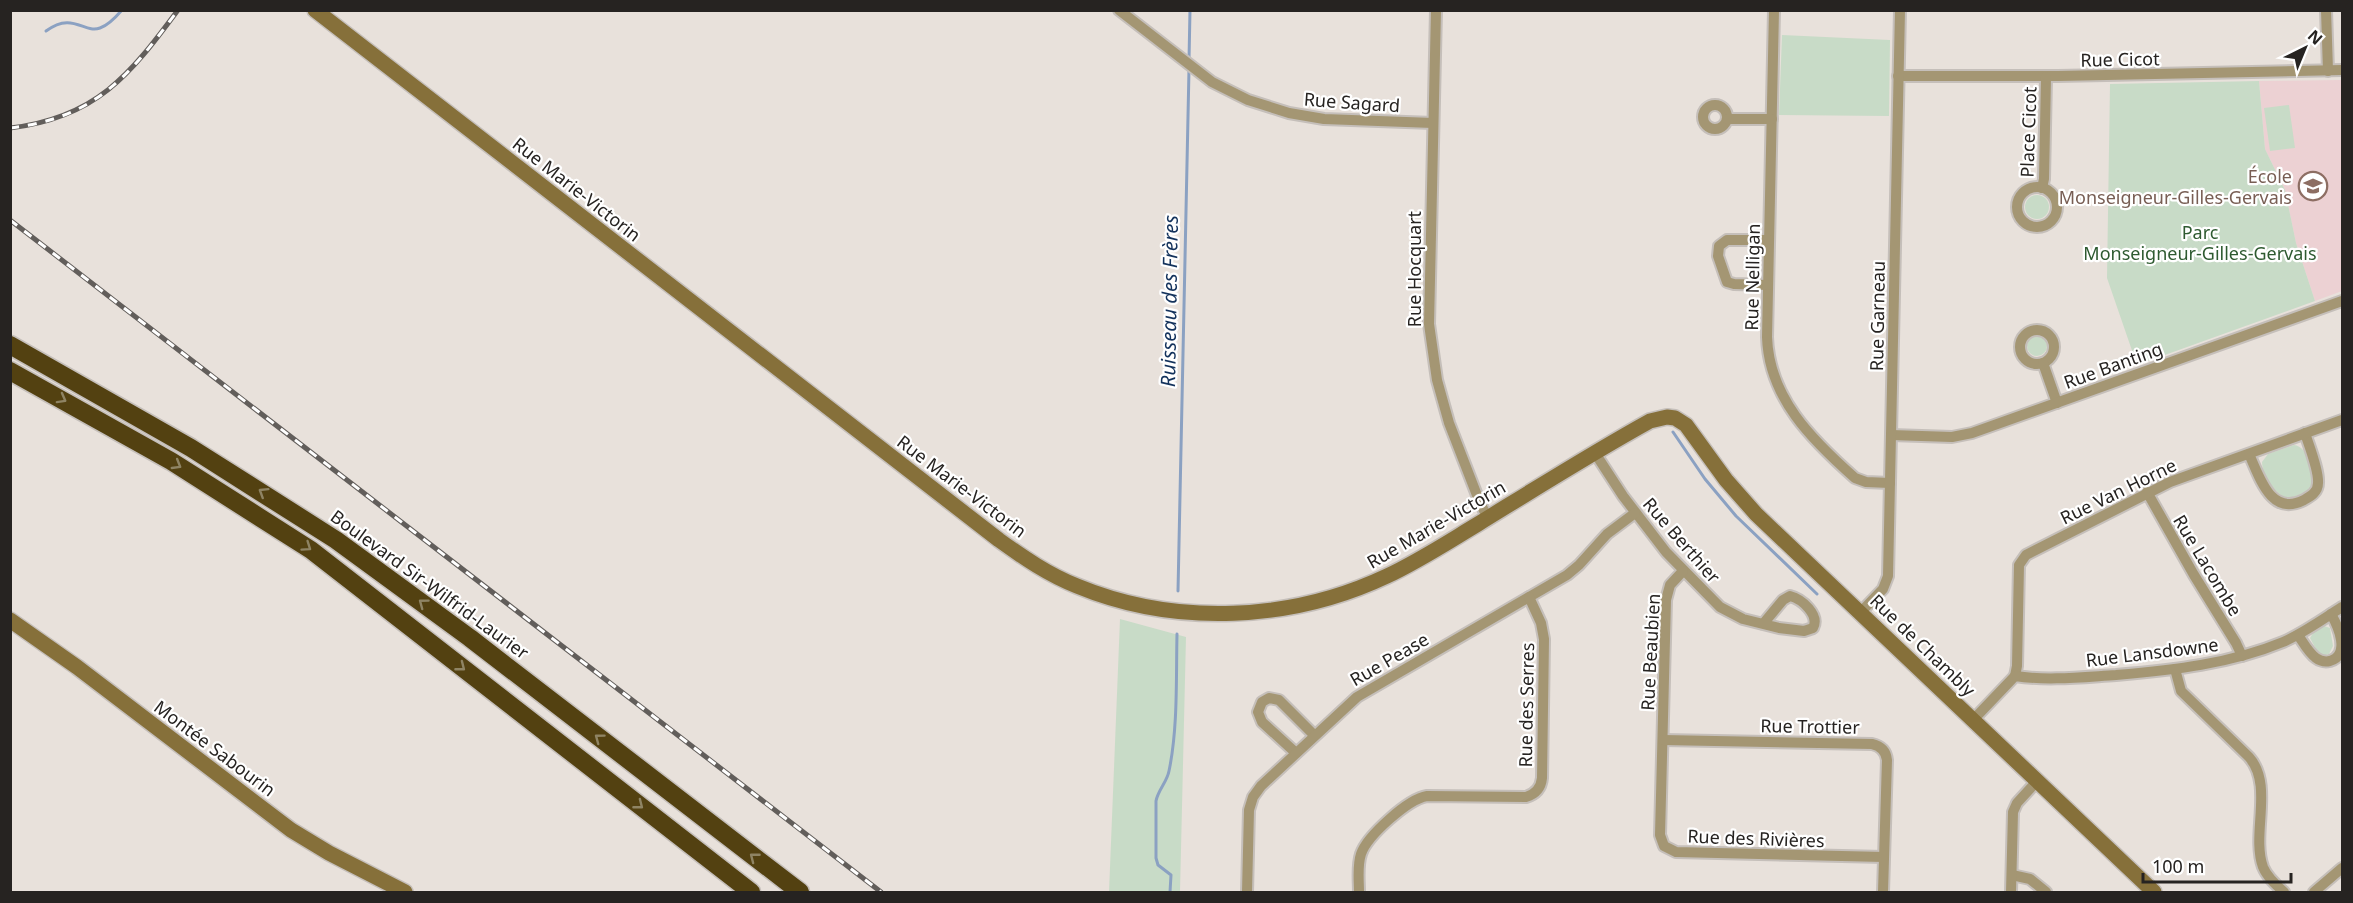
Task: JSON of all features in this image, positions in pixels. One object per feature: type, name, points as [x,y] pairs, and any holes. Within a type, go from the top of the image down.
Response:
[{"type":"highway","points":[[10,336],[108,399]]},
{"type":"highway","name":"Boulevard Sir-Wilfrid-Laurier","points":[[10,345],[108,399],[238,476],[372,565],[800,892]]},
{"type":"highway","points":[[10,371],[188,472],[311,550],[751,892]]},
{"type":"street","name":"Rue Marie-Victorin","points":[[315,10],[999,540],[1049,573],[1077,586],[1128,602],[1183,612],[1237,614],[1290,608],[1339,596],[1386,577],[1430,554],[1654,419],[1675,418]]},
{"type":"street","name":"Rue Sagard","points":[[1119,10],[1212,82],[1248,100],[1289,113],[1324,119],[1433,123]]},
{"type":"street","name":"Rue Hocquart","points":[[1436,10],[1428,287],[1431,341],[1437,380],[1449,423],[1476,494],[1488,518]]},
{"type":"street","name":"Rue Nelligan","points":[[1774,10],[1767,337],[1769,360],[1776,383],[1787,404],[1806,430],[1856,478],[1866,482],[1890,483]]},
{"type":"street","name":"Rue Garneau","points":[[1860,613],[1883,589],[1888,579],[1900,10]]},
{"type":"street","points":[[2326,10],[2328,70]]},
{"type":"street","name":"Rue Cicot","points":[[1898,76],[2046,76],[2343,70]]},
{"type":"street","name":"Place Cicot","points":[[2042,188],[2046,76]]},
{"type":"street","points":[[1727,119],[1772,119]]},
{"type":"street","points":[[1768,285],[1727,282],[1717,250],[1720,244],[1727,240],[1769,240]]},
{"type":"street","name":"Rue Banting","points":[[1891,435],[1952,437],[1965,435],[2343,301]]},
{"type":"street","points":[[2043,363],[2057,403]]},
{"type":"street","name":"Rue de Chambly","points":[[1675,418],[1689,428],[1726,480],[1756,514],[2154,892]]},
{"type":"street","name":"Rue Van Horne","points":[[2015,676],[2019,565],[2023,557],[2147,492],[2343,420]]},
{"type":"street","points":[[2248,454],[2274,499],[2282,505],[2294,504],[2314,493],[2318,483],[2305,433]]},
{"type":"street","name":"Rue Berthier","points":[[1595,453],[1635,513],[1683,571],[1725,611],[1743,620],[1779,628],[1807,631],[1813,628],[1816,622],[1812,613],[1796,598],[1790,596],[1783,600],[1763,624]]},
{"type":"street","name":"Rue Lacombe","points":[[2147,492],[2242,656]]},
{"type":"street","name":"Rue Pease","points":[[1247,892],[1249,814],[1251,801],[1261,786],[1357,697],[1571,572],[1607,534],[1635,513]]},
{"type":"street","name":"Rue Beaubien","points":[[1663,740],[1666,596],[1670,585],[1683,571]]},
{"type":"street","name":"Rue des Serres","points":[[1359,892],[1360,859],[1365,847],[1412,801],[1427,796],[1526,797],[1539,788],[1542,778],[1545,639],[1541,623],[1529,597]]},
{"type":"street","name":"Rue Lansdowne","points":[[2015,676],[2069,678],[2175,669],[2242,656],[2270,647],[2298,634],[2343,607]]},
{"type":"street","points":[[2298,634],[2318,660],[2323,662],[2333,660],[2339,654],[2341,644],[2339,630],[2331,614]]},
{"type":"street","name":"Montée Sabourin","points":[[10,620],[77,667],[291,830],[328,853],[405,892]]},
{"type":"street","points":[[2175,669],[2181,691],[2256,766],[2260,782],[2262,864],[2268,876],[2284,892]]},
{"type":"street","points":[[1973,720],[2015,676]]},
{"type":"street","points":[[1296,753],[1260,720],[1258,709],[1262,702],[1272,698],[1279,700],[1314,735]]},
{"type":"street","name":"Rue Trottier","points":[[1663,740],[1872,744],[1880,747],[1887,760],[1884,857]]},
{"type":"street","name":"Rue des Rivières","points":[[1663,740],[1660,838],[1668,850],[1884,857]]},
{"type":"street","points":[[2011,892],[2014,808],[2037,781]]},
{"type":"street","points":[[1883,892],[1884,857]]},
{"type":"street","points":[[2314,892],[2343,867]]},
{"type":"street","points":[[2012,875],[2030,879],[2046,892]]},
{"type":"shaded area","name":"École Monseigneur-Gilles-Gervais","points":[[2342,80],[2342,291],[2315,301],[2296,243],[2285,190],[2265,149],[2259,81]]},
{"type":"green space","points":[[1782,35],[1890,40],[1889,116],[1779,115]]},
{"type":"green space","name":"Parc Monseigneur-Gilles-Gervais","points":[[2259,81],[2265,149],[2285,190],[2296,243],[2315,301],[2137,365],[2107,278],[2110,84]]},
{"type":"green space","points":[[2289,105],[2295,148],[2270,151],[2264,108]]},
{"type":"green space","points":[[2037,195],[2046,198],[2049,207],[2046,216],[2037,219],[2028,216],[2025,207],[2028,198]]},
{"type":"green space","points":[[2033,336],[2041,336],[2047,342],[2047,350],[2041,356],[2033,356],[2027,350],[2027,342]]},
{"type":"green space","points":[[2294,445],[2303,450],[2306,455],[2311,466],[2313,484],[2307,492],[2287,499],[2282,497],[2270,484],[2264,473],[2262,462],[2268,454]]},
{"type":"green space","points":[[1120,619],[1186,637],[1180,892],[1109,892]]},
{"type":"green space","points":[[2324,626],[2330,628],[2333,646],[2329,654],[2323,656],[2318,653],[2310,638],[2313,633]]},
{"type":"waterway","points":[[46,31],[55,25],[64,23],[94,29],[100,28],[109,23],[122,10]]},
{"type":"waterway","name":"Ruisseau des Frères","points":[[1189,60],[1190,10]]},
{"type":"waterway","name":"Ruisseau des Frères","points":[[1178,591],[1189,69]]},
{"type":"waterway","points":[[1673,432],[1705,479],[1736,516],[1817,594]]},
{"type":"waterway","name":"Ruisseau des Frères","points":[[1170,892],[1171,875],[1158,865],[1156,858],[1156,801],[1168,775],[1172,755],[1176,703],[1177,634]]},
{"type":"railway","points":[[10,128],[40,123],[66,114],[108,90],[144,54],[178,10]]},
{"type":"railway","points":[[10,220],[881,892]]},
{"type":"place","name":"École Monseigneur-Gilles-Gervais","points":[[2313,186]]}]
